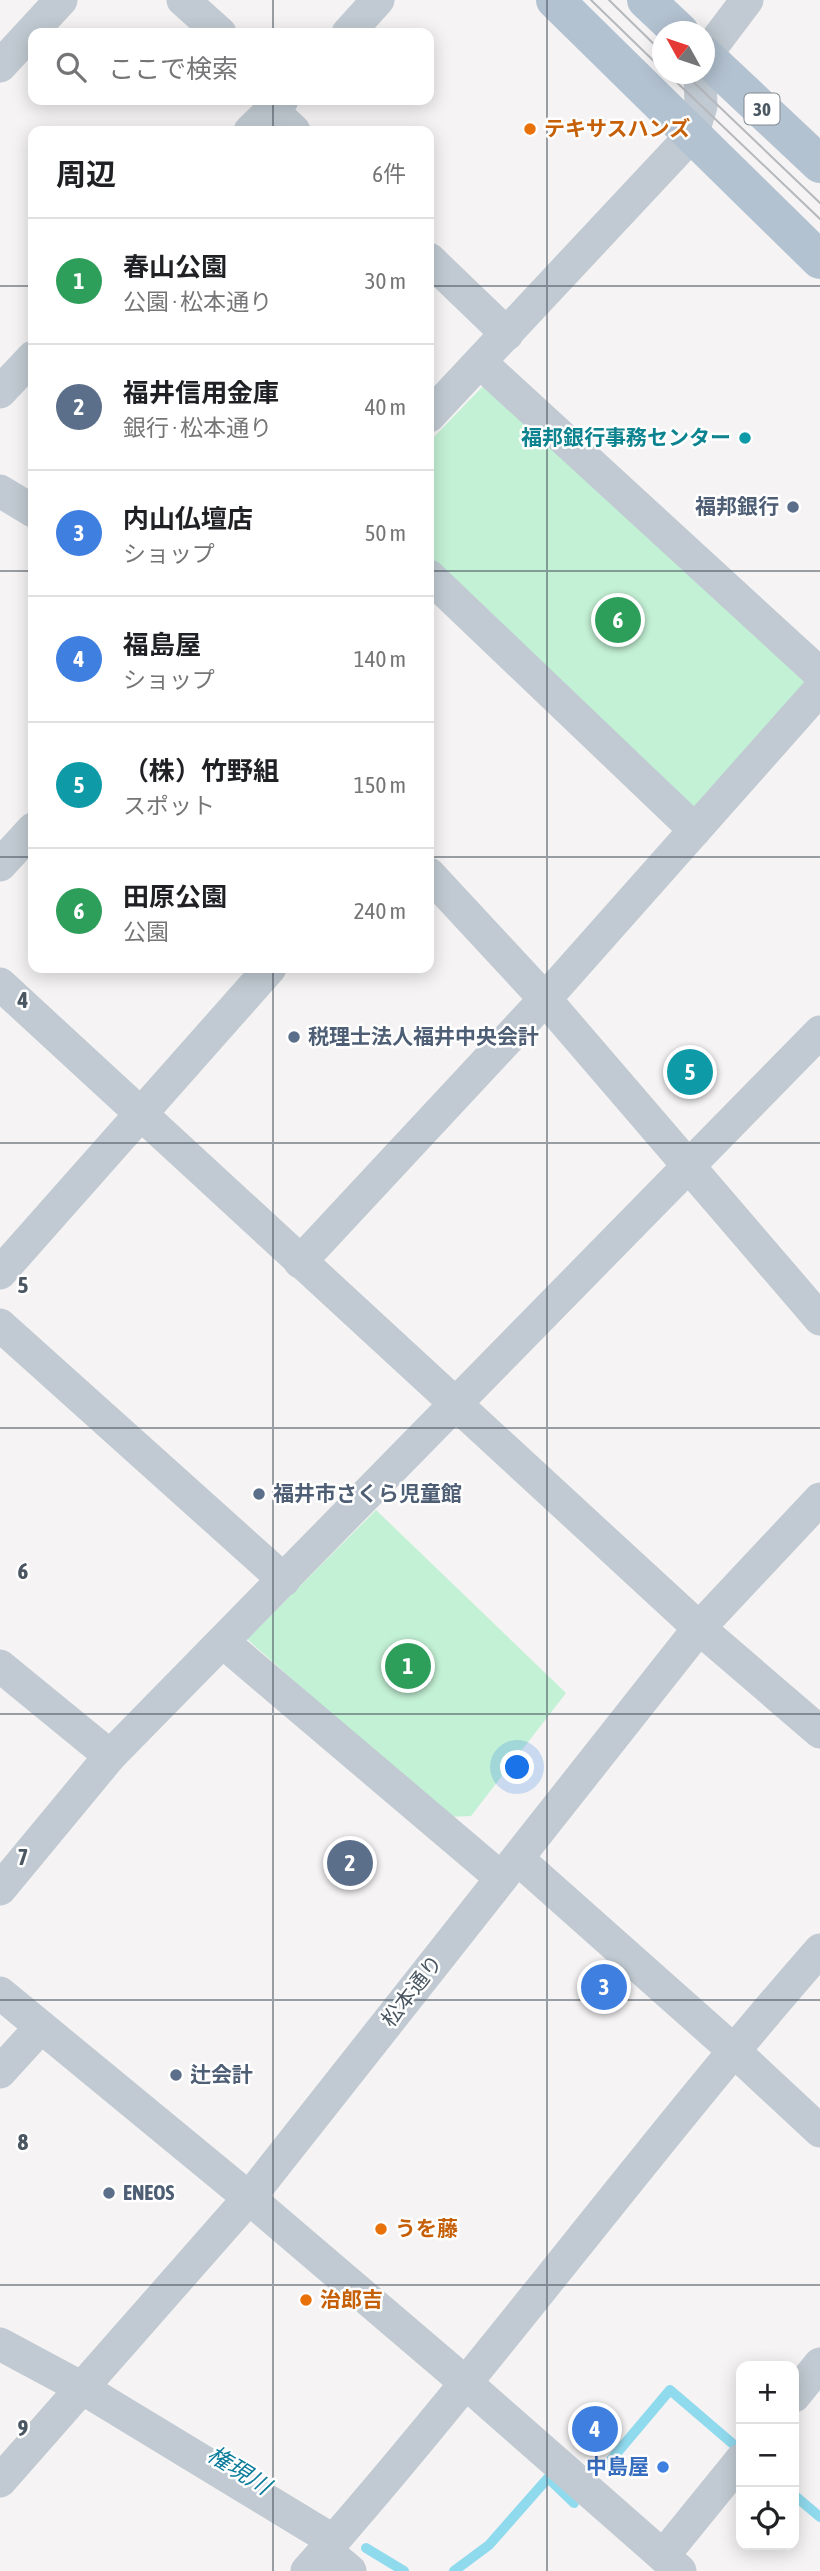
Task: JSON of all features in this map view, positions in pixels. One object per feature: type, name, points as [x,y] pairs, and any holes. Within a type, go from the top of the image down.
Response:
[{"type":"main road","points":[[555,0],[820,260]]},
{"type":"main road","name":"30","points":[[646,0],[666,21]]},
{"type":"main road","name":"30","points":[[715,69],[820,164]]},
{"type":"street","points":[[35,28],[61,0]]},
{"type":"street","points":[[183,0],[214,28]]},
{"type":"street","points":[[352,28],[377,0]]},
{"type":"street","points":[[715,37],[747,0]]},
{"type":"street","points":[[0,66],[28,36]]},
{"type":"street","points":[[434,411],[692,135],[701,106],[700,84]]},
{"type":"street","points":[[434,264],[508,334]]},
{"type":"street","points":[[0,392],[28,362]]},
{"type":"street","points":[[480,362],[820,674]]},
{"type":"street","points":[[0,491],[28,509]]},
{"type":"street","points":[[434,581],[695,830]]},
{"type":"street","points":[[300,1262],[545,999],[820,689]]},
{"type":"street","points":[[0,865],[28,834]]},
{"type":"street","points":[[434,879],[545,999],[820,1319]]},
{"type":"street","points":[[0,1273],[266,973]]},
{"type":"street","points":[[0,984],[699,1628],[820,1732]]},
{"type":"street","points":[[0,1889],[110,1756],[820,1032]]},
{"type":"street","points":[[0,1325],[284,1580]]},
{"type":"street","name":"松本通り","points":[[0,2481],[249,2198],[699,1628],[820,1499]]},
{"type":"street","points":[[223,1642],[733,2050],[820,2132]]},
{"type":"street","points":[[0,1666],[110,1756]]},
{"type":"street","points":[[0,2344],[82,2388],[329,2558],[733,2050],[820,1950]]},
{"type":"street","points":[[0,1993],[249,2198],[672,2563],[736,2467]]},
{"type":"street","points":[[0,2072],[41,2027]]},
{"type":"street","points":[[799,2390],[820,2364]]},
{"type":"green space","points":[[486,383],[813,684],[694,818],[434,560],[434,437]]},
{"type":"green space","points":[[376,1510],[566,1693],[471,1816],[447,1817],[247,1639]]},
{"type":"waterway","name":"権現川","points":[[605,2467],[670,2390],[733,2444]]},
{"type":"waterway","name":"権現川","points":[[454,2571],[489,2545],[548,2478],[574,2503]]},
{"type":"waterway","name":"権現川","points":[[799,2499],[820,2517]]},
{"type":"waterway","name":"権現川","points":[[366,2548],[404,2571]]},
{"type":"tram line","points":[[591,0],[652,59]]},
{"type":"tram line","points":[[609,0],[652,42]]},
{"type":"tram line","points":[[678,84],[820,219]]},
{"type":"tram line","points":[[695,84],[820,203]]},
{"type":"place","name":"テキサスハンズ","points":[[530,129]]},
{"type":"place","name":"福邦銀行事務センター","points":[[745,438]]},
{"type":"place","name":"福邦銀行","points":[[793,507]]},
{"type":"place","name":"田原公園","points":[[618,620]]},
{"type":"place","name":"税理士法人福井中央会計","points":[[294,1037]]},
{"type":"place","name":"（株）竹野組","points":[[690,1072]]},
{"type":"place","name":"福井市さくら児童館","points":[[259,1494]]},
{"type":"place","name":"春山公園","points":[[408,1666]]},
{"type":"place","name":"福井信用金庫","points":[[350,1863]]},
{"type":"place","name":"内山仏壇店","points":[[604,1987]]},
{"type":"place","name":"辻会計","points":[[176,2075]]},
{"type":"place","name":"ENEOS","points":[[109,2193]]},
{"type":"place","name":"うを藤","points":[[381,2229]]},
{"type":"place","name":"治郎吉","points":[[306,2300]]},
{"type":"place","name":"福島屋","points":[[595,2429]]},
{"type":"place","name":"中島屋","points":[[663,2467]]}]
